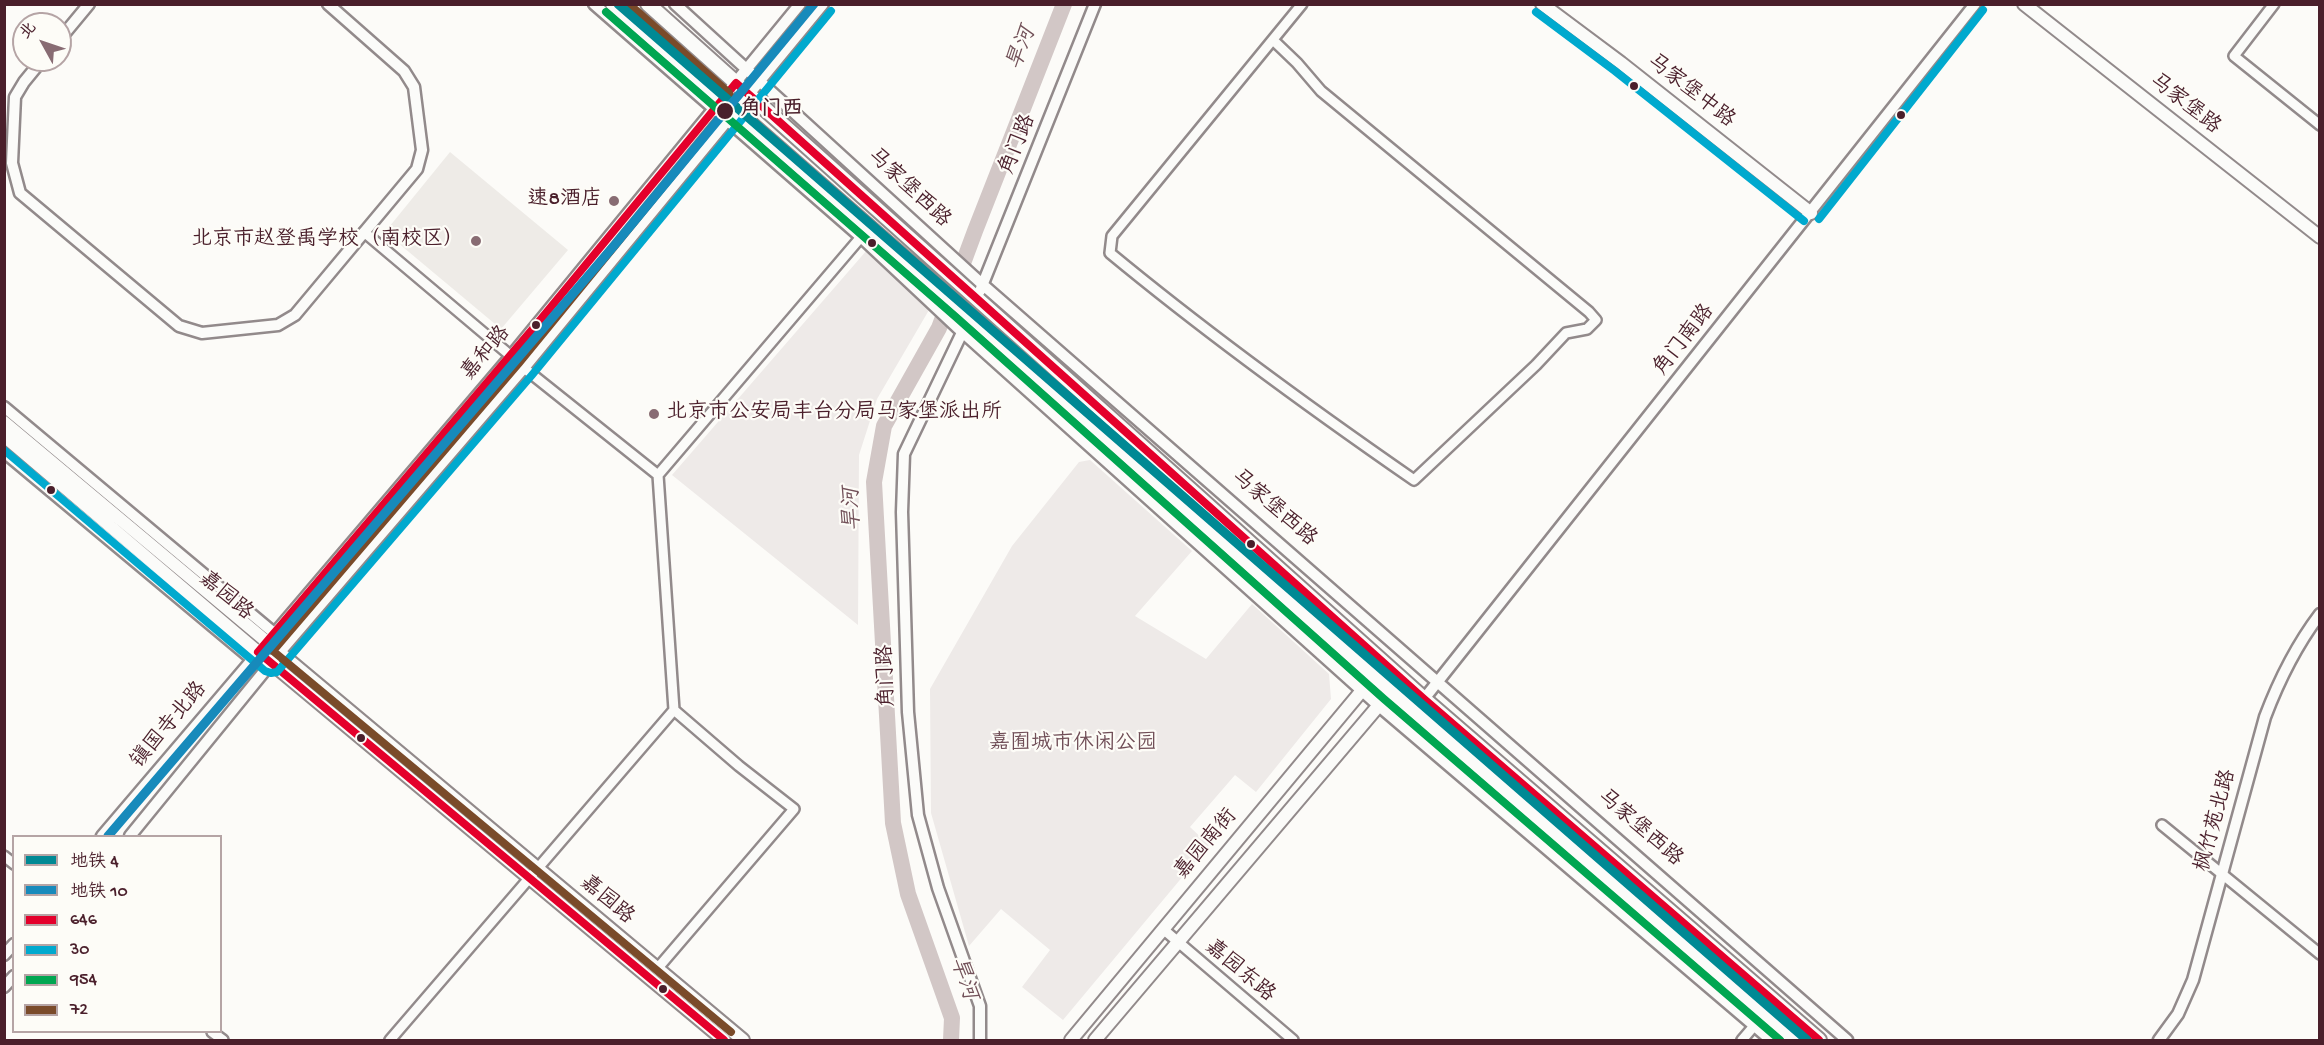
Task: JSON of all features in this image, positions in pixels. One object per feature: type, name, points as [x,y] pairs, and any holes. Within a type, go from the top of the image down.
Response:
[{"type":"main road","points":[[613,4],[717,105],[933,283],[1391,691],[1796,1041]]},
{"type":"main road","name":"马家堡西路","points":[[648,4],[1424,699],[1819,1041]]},
{"type":"main road","name":"马家堡中路","points":[[1542,4],[1812,213]]},
{"type":"main road","name":"马家堡路","points":[[2024,4],[2319,237]]},
{"type":"main road","name":"嘉园路","points":[[4,422],[271,638],[280,652],[724,1041]]},
{"type":"main road","name":"嘉园路","points":[[4,436],[255,655],[272,663],[533,873],[657,969],[743,1041]]},
{"type":"main road","name":"嘉园南街","points":[[1071,1041],[1374,676]]},
{"type":"main road","name":"嘉园南街","points":[[1095,1041],[1391,691]]},
{"type":"street","points":[[32,72],[15,97],[12,163],[20,193],[179,326],[202,333],[278,326],[295,315],[417,169],[422,150],[414,87],[404,71],[328,4]]},
{"type":"street","points":[[594,4],[717,105]]},
{"type":"street","name":"马家堡西路","points":[[675,4],[978,281],[1847,1041]]},
{"type":"street","name":"嘉和路","points":[[271,638],[510,356],[800,4]]},
{"type":"street","name":"嘉和路","points":[[280,652],[524,368],[748,93],[824,4]]},
{"type":"street","name":"角门路","points":[[974,296],[978,281],[1095,4]]},
{"type":"street","points":[[1273,40],[1321,91],[1596,320],[1587,329],[1566,333],[1536,365],[1414,480],[1187,316],[1110,253],[1113,236],[1302,4]]},
{"type":"street","name":"角门南路","points":[[1424,699],[1812,213],[1975,4]]},
{"type":"street","points":[[2274,4],[2234,56],[2319,125]]},
{"type":"street","points":[[72,22],[83,7]]},
{"type":"street","points":[[730,116],[961,330],[1379,706],[1771,1041]]},
{"type":"street","points":[[364,232],[510,356]]},
{"type":"street","points":[[390,1041],[674,710],[658,475],[861,237]]},
{"type":"street","name":"角门路","points":[[967,313],[904,454],[902,512],[908,712],[918,815],[938,888],[980,1006],[980,1041]]},
{"type":"street","points":[[524,368],[658,475]]},
{"type":"street","points":[[4,407],[271,638]]},
{"type":"street","points":[[4,452],[255,655]]},
{"type":"street","name":"枫竹苑北路","points":[[2159,1041],[2178,1014],[2193,980],[2265,717],[2276,687],[2290,658],[2319,614]]},
{"type":"street","name":"镇国寺北路","points":[[104,835],[271,638]]},
{"type":"street","name":"镇国寺北路","points":[[132,835],[280,652]]},
{"type":"street","points":[[657,969],[794,809],[739,766],[674,710]]},
{"type":"street","points":[[2162,825],[2319,954]]},
{"type":"street","name":"嘉园东路","points":[[1163,929],[1293,1041]]},
{"type":"street","points":[[1742,1041],[1754,1026]]},
{"type":"shaded area","name":"北京市赵登禹学校（南校区）","points":[[450,152],[568,250],[501,329],[385,232]]},
{"type":"green space","points":[[867,250],[929,310],[877,399],[859,455],[858,625],[672,475]]},
{"type":"green space","name":"嘉囿城市休闲公园","points":[[1090,460],[1192,551],[1135,616],[1206,659],[1252,604],[1329,674],[1331,699],[1256,792],[1235,775],[1190,827],[1209,845],[1063,1020],[1022,987],[1050,950],[1001,909],[969,946],[931,813],[930,689],[1012,546],[1079,462]]},
{"type":"waterway","name":"旱河","points":[[951,1040],[952,1018],[908,894],[893,823],[874,482],[884,426],[939,328],[1064,4]]},
{"type":"metro line","name":"4","points":[[618,4],[1807,1040]]},
{"type":"metro line","name":"10","points":[[109,835],[613,247],[814,4]]},
{"type":"transit line","name":"72","points":[[629,4],[729,93],[730,105],[519,363],[273,651],[731,1032]]},
{"type":"transit line","name":"30","points":[[1819,219],[1983,10]]},
{"type":"transit line","name":"30","points":[[4,450],[265,671],[277,672],[532,375],[831,11]]},
{"type":"transit line","name":"954","points":[[606,12],[957,318],[1384,699],[1780,1040]]},
{"type":"transit line","name":"30","points":[[1536,12],[1615,71],[1804,221]]},
{"type":"transit line","name":"646","points":[[724,1040],[258,652],[536,325],[736,83],[1424,699],[1819,1040]]},
{"type":"place","name":"角门西","points":[[725,111]]},
{"type":"place","name":"速8酒店","points":[[614,201]]},
{"type":"place","name":"北京市赵登禹学校（南校区）","points":[[476,241]]},
{"type":"place","name":"北京市公安局丰台分局马家堡派出所","points":[[654,414]]}]
